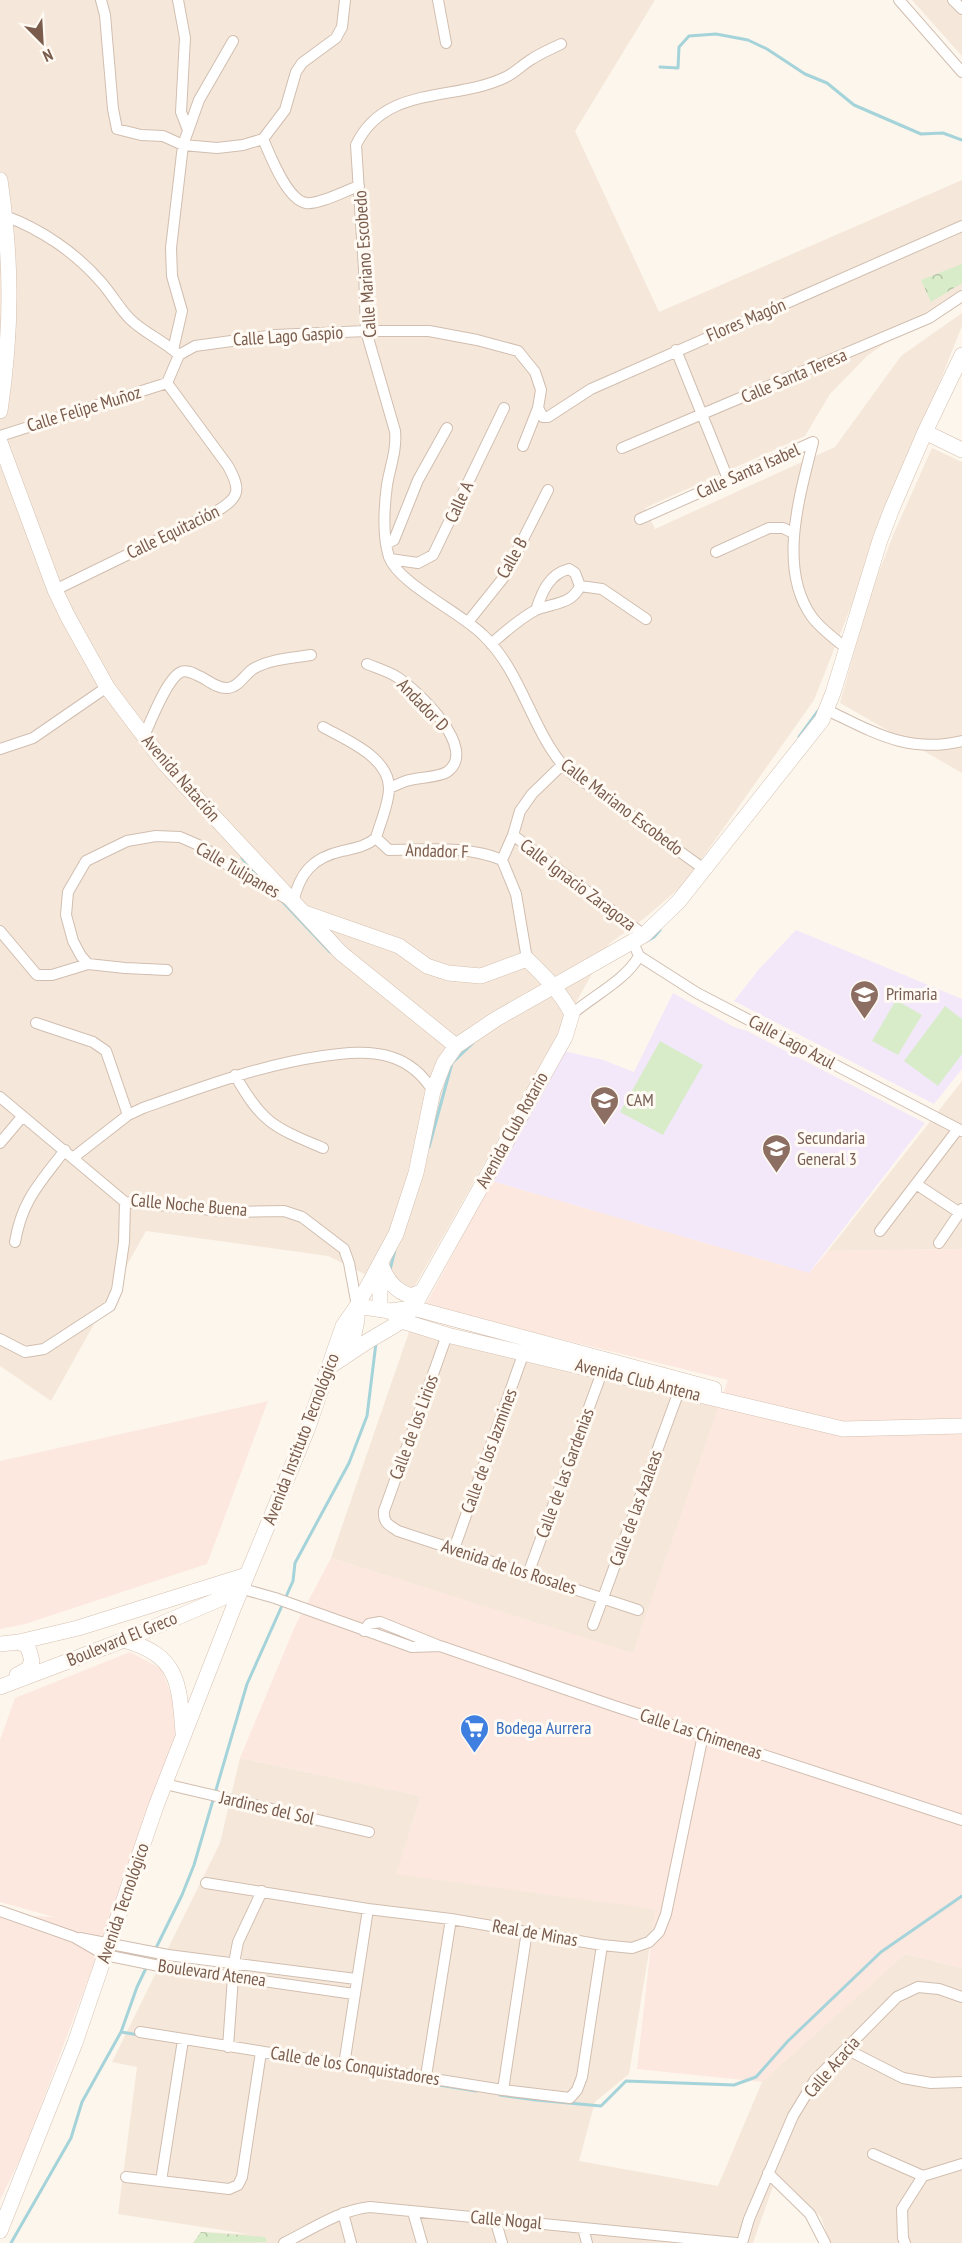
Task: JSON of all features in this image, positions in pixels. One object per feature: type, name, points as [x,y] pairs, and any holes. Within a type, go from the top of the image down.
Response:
[{"type":"street","points":[[101,0],[105,15],[112,110],[117,129],[141,135],[163,136],[183,145],[218,148],[243,145],[263,139],[285,110],[296,72],[302,63],[336,38],[342,27],[345,0]]},
{"type":"street","points":[[178,0],[185,38],[181,112],[188,130]]},
{"type":"street","points":[[438,0],[446,43]]},
{"type":"street","points":[[899,0],[962,72]]},
{"type":"street","points":[[954,0],[962,9]]},
{"type":"street","points":[[167,383],[176,352],[182,311],[172,276],[171,248],[183,145],[199,100],[233,41]]},
{"type":"street","name":"Calle Mariano Escobedo","points":[[561,44],[535,57],[506,77],[482,85],[410,100],[390,108],[362,133],[356,145],[366,331],[395,431],[396,442],[387,485],[384,523],[386,544],[390,559],[398,573],[468,622],[491,644],[517,682],[539,730],[562,765],[704,869]]},
{"type":"street","points":[[263,139],[294,197],[305,203],[359,186]]},
{"type":"street","points":[[0,180],[10,280],[10,322],[0,411]]},
{"type":"street","points":[[5,216],[42,233],[73,256],[100,280],[130,319],[176,352]]},
{"type":"street","name":"Flores Magón","points":[[538,408],[543,417],[549,417],[591,389],[962,226]]},
{"type":"street","name":"Calle Santa Teresa","points":[[622,448],[929,318],[962,296]]},
{"type":"street","name":"Calle Lago Gaspio","points":[[176,352],[195,346],[238,339],[366,331],[429,331],[518,351],[535,372],[541,390],[538,408],[523,446]]},
{"type":"street","points":[[676,350],[728,479]]},
{"type":"street","points":[[456,1047],[496,1019],[553,985],[639,938],[679,901],[769,788],[827,710],[880,540],[925,432],[962,355]]},
{"type":"street","name":"Calle Felipe Muñoz","points":[[0,436],[167,383]]},
{"type":"street","name":"Calle Equitación","points":[[55,590],[232,502],[237,492],[236,480],[167,383]]},
{"type":"street","name":"Calle A","points":[[390,559],[418,563],[433,555],[504,408]]},
{"type":"street","points":[[386,544],[394,540],[418,480],[447,428]]},
{"type":"street","points":[[925,432],[962,450]]},
{"type":"street","name":"Avenida Natación","points":[[0,442],[55,590],[68,617],[107,687],[165,764],[341,953],[456,1047]]},
{"type":"street","name":"Calle Santa Isabel","points":[[640,519],[813,442],[793,533],[795,571],[801,595],[812,617],[846,648]]},
{"type":"street","name":"Calle B","points":[[468,622],[504,577],[548,490]]},
{"type":"street","points":[[717,552],[770,528],[783,528],[793,533]]},
{"type":"street","points":[[536,610],[550,580],[561,571],[569,569],[575,573],[580,586]]},
{"type":"street","points":[[491,644],[536,610],[561,603],[571,597],[580,586]]},
{"type":"street","points":[[580,586],[602,589],[646,619]]},
{"type":"street","points":[[144,736],[170,683],[182,672],[189,671],[220,688],[229,688],[237,685],[253,669],[265,664],[311,655]]},
{"type":"street","name":"Andador D","points":[[367,664],[395,675],[410,686],[451,733],[457,749],[456,760],[447,772],[407,781],[389,788]]},
{"type":"street","points":[[0,749],[33,738],[107,687]]},
{"type":"street","points":[[827,710],[887,739],[930,745],[962,741]]},
{"type":"street","points":[[323,728],[371,754],[387,777],[389,788],[376,838],[363,847],[327,856],[307,868],[296,887],[298,907],[399,946],[427,966],[448,973],[481,976],[527,959]]},
{"type":"street","points":[[562,765],[532,794],[520,811],[502,860],[516,894],[527,959],[564,998],[572,1014],[629,971],[639,956],[639,938]]},
{"type":"street","name":"Calle Ignacio Zaragoza","points":[[513,835],[639,938]]},
{"type":"street","name":"Calle Tulipanes","points":[[88,964],[73,941],[66,915],[68,892],[86,861],[127,841],[156,836],[180,837],[203,847],[236,871],[298,907]]},
{"type":"street","name":"Andador F","points":[[376,838],[389,850],[471,851],[486,853],[502,860]]},
{"type":"street","points":[[0,931],[37,975],[52,975],[88,964],[167,970]]},
{"type":"street","name":"Calle Lago Azul","points":[[639,956],[697,993],[960,1130]]},
{"type":"street","name":"Avenida Club Rotario","points":[[402,1321],[413,1308],[565,1037],[572,1014]]},
{"type":"street","points":[[36,1023],[93,1042],[106,1051],[128,1115]]},
{"type":"street","name":"Avenida Instituto Tecnológico","points":[[245,1582],[307,1430],[343,1326],[382,1270],[408,1203],[433,1091],[444,1064],[456,1047]]},
{"type":"street","points":[[15,1242],[19,1220],[30,1196],[70,1154],[128,1115],[235,1075],[291,1061],[340,1053],[370,1053],[392,1057],[410,1067],[423,1076],[433,1091]]},
{"type":"street","points":[[235,1075],[250,1101],[275,1127],[322,1148]]},
{"type":"street","name":"Calle Noche Buena","points":[[0,1097],[125,1202],[235,1212],[284,1211],[295,1213],[312,1223],[344,1249],[357,1306]]},
{"type":"street","points":[[0,1143],[22,1117]]},
{"type":"street","points":[[880,1231],[960,1130]]},
{"type":"street","points":[[916,1184],[961,1211],[939,1243]]},
{"type":"street","points":[[0,1340],[25,1352],[44,1349],[110,1306],[115,1298],[124,1242],[125,1202]]},
{"type":"street","points":[[382,1270],[394,1287],[405,1294],[411,1296],[421,1292]]},
{"type":"street","points":[[329,1367],[402,1321],[385,1309],[380,1284],[382,1270]]},
{"type":"street","points":[[350,1353],[357,1320],[357,1306]]},
{"type":"street","name":"Avenida Club Antena","points":[[357,1306],[385,1309],[413,1308],[826,1419],[844,1422],[962,1419]]},
{"type":"street","name":"Avenida Club Antena","points":[[402,1321],[447,1335],[843,1429],[962,1426]]},
{"type":"street","name":"Calle de los Lirios","points":[[383,1518],[447,1335]]},
{"type":"street","name":"Calle de los Jazmines","points":[[454,1550],[524,1352]]},
{"type":"street","name":"Calle de las Gardenias","points":[[528,1574],[602,1371]]},
{"type":"street","name":"Calle de las Azaleas","points":[[593,1625],[679,1391]]},
{"type":"street","name":"Avenida de los Rosales","points":[[383,1518],[398,1531],[639,1610]]},
{"type":"street","name":"Calle Las Chimeneas","points":[[245,1582],[275,1598],[412,1647],[440,1646],[962,1820]]},
{"type":"street","name":"Boulevard El Greco","points":[[0,1644],[19,1642],[78,1628],[107,1618],[245,1582]]},
{"type":"street","name":"Boulevard El Greco","points":[[0,1687],[118,1642],[245,1582]]},
{"type":"street","name":"Avenida Tecnológico","points":[[0,2231],[75,2043],[165,1784],[245,1582]]},
{"type":"street","points":[[107,1618],[118,1642],[157,1653],[175,1676],[183,1738]]},
{"type":"street","points":[[0,1682],[22,1673],[31,1665],[28,1647],[19,1642]]},
{"type":"street","name":"Real de Minas","points":[[206,1883],[632,1948],[649,1942],[659,1932],[666,1914],[703,1735]]},
{"type":"street","name":"Jardines del Sol","points":[[165,1784],[369,1832]]},
{"type":"street","points":[[228,2047],[234,1963],[241,1935],[262,1891]]},
{"type":"street","points":[[344,2065],[368,1909]]},
{"type":"street","name":"Boulevard Atenea","points":[[0,1911],[143,1963],[354,1994]]},
{"type":"street","points":[[426,2076],[452,1919]]},
{"type":"street","points":[[503,2090],[527,1931]]},
{"type":"street","name":"Calle de los Conquistadores","points":[[140,2032],[503,2090],[570,2098],[577,2090],[582,2077],[602,1945]]},
{"type":"street","name":"Boulevard Atenea","points":[[107,1948],[148,1951],[356,1979]]},
{"type":"street","name":"Calle Acacia","points":[[742,2243],[768,2173],[793,2116],[816,2080],[897,1997],[918,1987],[939,1989],[962,1997]]},
{"type":"street","points":[[161,2181],[183,2040]]},
{"type":"street","points":[[846,2049],[903,2078],[931,2083],[962,2082]]},
{"type":"street","points":[[126,2177],[229,2189],[240,2182],[261,2052]]},
{"type":"street","points":[[873,2154],[923,2176]]},
{"type":"street","points":[[905,2243],[902,2209],[923,2176],[962,2164]]},
{"type":"street","points":[[768,2173],[810,2214],[825,2243]]},
{"type":"street","name":"Calle Nogal","points":[[284,2243],[343,2213],[370,2207],[583,2228],[665,2239],[736,2243]]},
{"type":"street","points":[[413,2212],[422,2243]]},
{"type":"street","points":[[343,2213],[351,2243]]},
{"type":"street","points":[[495,2219],[502,2243]]},
{"type":"street","points":[[583,2228],[587,2243]]},
{"type":"shaded area","points":[[0,0],[655,0],[575,131],[659,312],[962,180],[962,289],[867,356],[830,394],[805,436],[645,508],[655,529],[835,447],[901,356],[962,313],[962,326],[814,700],[684,884],[646,917],[609,944],[409,1296],[328,1256],[146,1231],[51,1401],[0,1366]]},
{"type":"shaded area","points":[[912,0],[962,0],[962,56]]},
{"type":"shaded area","points":[[932,448],[962,462],[962,773],[840,703],[869,598],[894,533]]},
{"type":"shaded area","name":"Primaria","points":[[796,930],[962,999],[962,1069],[934,1104],[734,1001],[760,968]]},
{"type":"shaded area","points":[[673,993],[734,1027],[747,1031],[925,1123],[809,1273],[492,1181],[564,1051],[603,1060],[634,1072]]},
{"type":"shaded area","points":[[962,1081],[962,1249],[828,1251]]},
{"type":"shaded area","points":[[492,1181],[809,1273],[828,1251],[962,1249],[962,1968],[905,1954],[762,2082],[637,2069],[655,1909],[396,1874],[421,1796],[240,1758],[295,1626],[331,1558],[633,1653],[728,1380],[425,1306]]},
{"type":"shaded area","points":[[410,1329],[719,1407],[633,1654],[331,1558]]},
{"type":"shaded area","points":[[268,1401],[207,1564],[25,1624],[0,1629],[0,1461]]},
{"type":"shaded area","points":[[130,1652],[162,1669],[182,1727],[24,2151],[0,2200],[0,1915],[54,1917],[0,1902],[0,1740],[15,1698]]},
{"type":"shaded area","points":[[240,1758],[421,1796],[398,1870],[656,1909],[629,2074],[595,2102],[579,2161],[718,2186],[762,2082],[772,2068],[905,1954],[962,1968],[962,2243],[830,2243],[821,2217],[777,2175],[753,2243],[193,2243],[201,2232],[248,2234],[118,2214],[137,2067],[112,2062],[220,1843]]},
{"type":"green space","points":[[962,264],[962,283],[931,302],[921,280]]},
{"type":"green space","points":[[896,1000],[922,1015],[898,1055],[872,1041]]},
{"type":"green space","points":[[945,1006],[962,1019],[962,1054],[938,1086],[904,1061]]},
{"type":"green space","points":[[660,1041],[703,1065],[663,1135],[620,1112]]},
{"type":"green space","points":[[201,2232],[265,2237],[267,2242],[193,2243]]},
{"type":"waterway","points":[[660,67],[678,68],[679,47],[689,36],[716,34],[748,40],[767,49],[805,74],[827,83],[854,105],[921,134],[943,133],[962,140]]},
{"type":"waterway","points":[[799,737],[818,711]]},
{"type":"waterway","points":[[242,858],[264,882]]},
{"type":"waterway","points":[[281,900],[330,952]]},
{"type":"waterway","points":[[647,941],[660,930]]},
{"type":"waterway","points":[[429,1147],[452,1063],[473,1043]]},
{"type":"waterway","points":[[390,1270],[395,1250]]},
{"type":"waterway","points":[[155,1950],[194,1865],[247,1684],[293,1581],[295,1563],[349,1463],[367,1416],[376,1343]]},
{"type":"waterway","points":[[500,2095],[601,2106],[626,2081],[734,2085],[756,2077],[788,2041],[881,1952],[962,1896]]},
{"type":"waterway","points":[[11,2243],[71,2138],[82,2102],[121,2032],[147,1966]]},
{"type":"waterway","points":[[121,2032],[139,2035]]},
{"type":"waterway","points":[[266,2057],[476,2091]]},
{"type":"place","name":"Primaria","points":[[865,1020]]},
{"type":"place","name":"CAM","points":[[605,1126]]},
{"type":"place","name":"Secundaria General 3","points":[[776,1174]]},
{"type":"place","name":"Bodega Aurrera","points":[[475,1754]]}]
